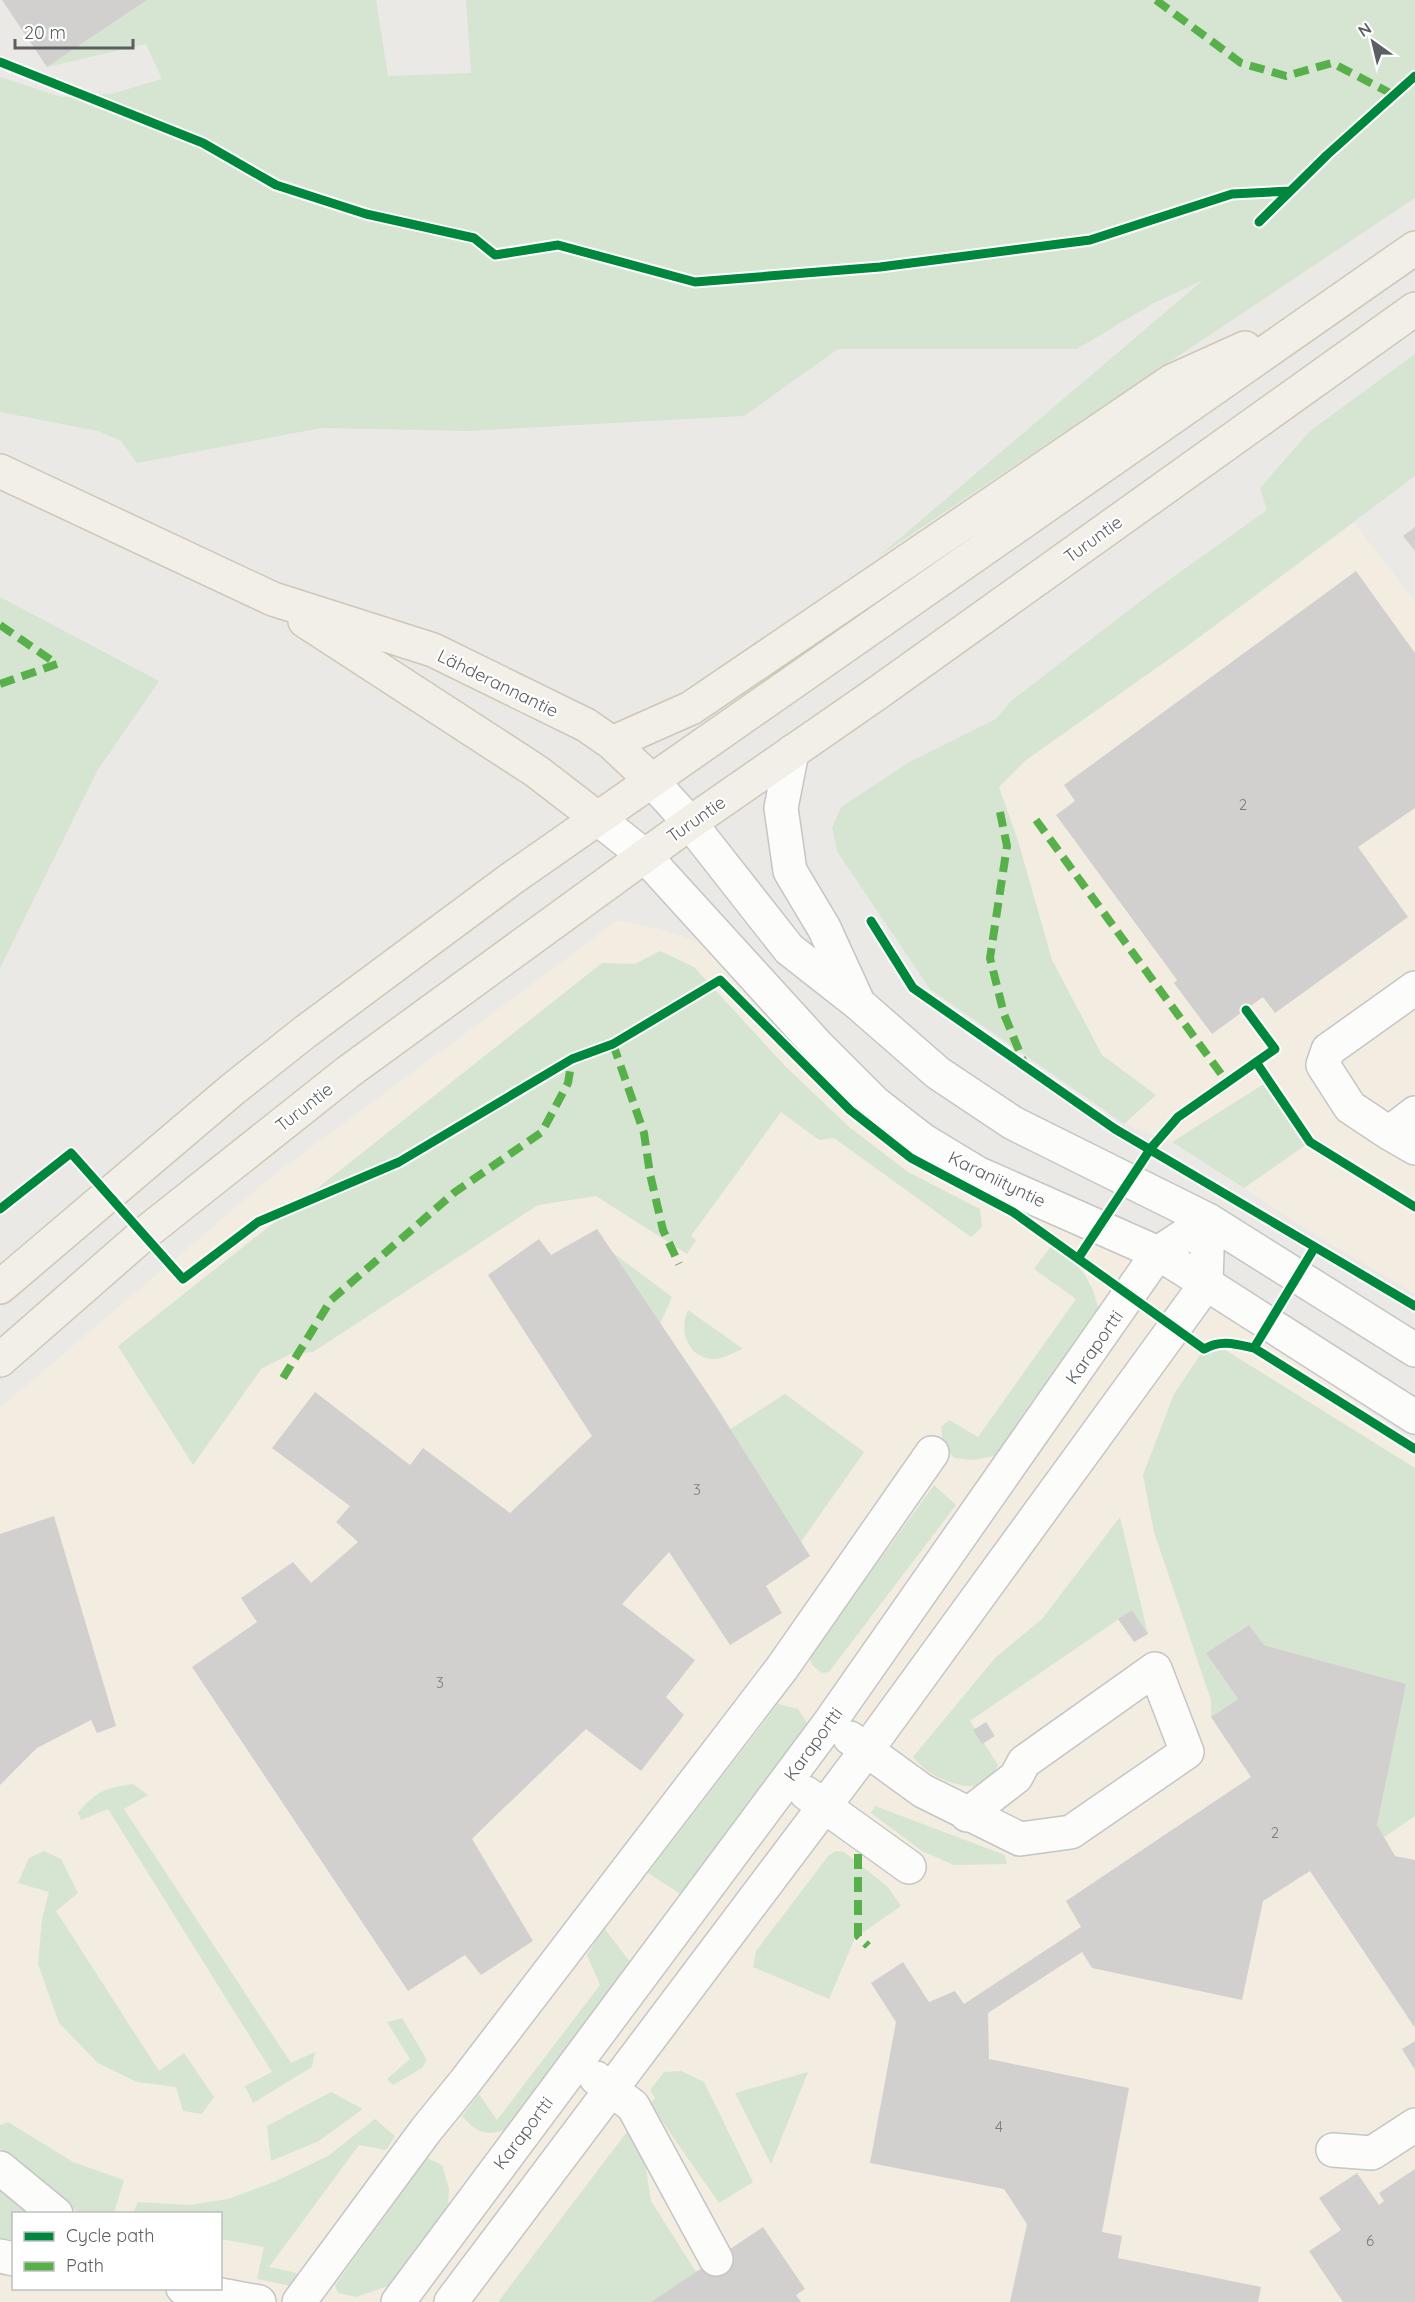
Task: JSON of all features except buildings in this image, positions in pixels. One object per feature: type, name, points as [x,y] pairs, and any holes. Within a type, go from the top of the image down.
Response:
[{"type":"main road","points":[[0,1287],[167,1143],[305,1032],[597,818],[1415,248]]},
{"type":"main road","name":"Turuntie","points":[[0,1360],[144,1234],[348,1072],[690,823],[1415,309]]},
{"type":"main road","points":[[612,743],[691,708],[1172,381],[1322,312]]},
{"type":"main road","name":"Lähderannantie","points":[[0,471],[273,599],[433,650],[586,725],[612,743],[651,780]]},
{"type":"main road","name":"Lähderannantie","points":[[273,599],[536,771],[597,818]]},
{"type":"street","points":[[792,752],[782,808],[790,871],[824,928],[859,1004]]},
{"type":"street","name":"Lähderannantie","points":[[651,780],[690,823]]},
{"type":"street","name":"Lähderannantie","points":[[597,818],[645,856]]},
{"type":"street","points":[[690,823],[789,949],[859,1004],[938,1073],[1013,1123],[1208,1220],[1415,1350]]},
{"type":"street","name":"Karaniityntie","points":[[645,856],[818,1046],[875,1103],[924,1141],[977,1173],[1158,1253],[1415,1417]]},
{"type":"street","points":[[1415,988],[1328,1050],[1323,1065],[1350,1107],[1402,1140],[1415,1113]]},
{"type":"street","points":[[451,2302],[866,1751],[1206,1284],[1208,1220]]},
{"type":"street","name":"Karaportti","points":[[398,2302],[830,1722],[1158,1253],[1208,1220]]},
{"type":"street","points":[[299,2302],[426,2130],[782,1668],[932,1453]]},
{"type":"street","points":[[830,1722],[866,1751],[923,1791],[967,1815],[1020,1839],[1071,1832],[1187,1752],[1155,1669],[1024,1762],[1016,1777],[967,1815]]},
{"type":"street","points":[[787,1780],[909,1868]]},
{"type":"street","points":[[575,2064],[613,2089],[633,2106],[716,2259]]},
{"type":"street","points":[[1333,2150],[1372,2153],[1415,2125]]},
{"type":"street","points":[[0,2168],[54,2212]]},
{"type":"street","points":[[189,2290],[259,2302]]},
{"type":"shaded area","points":[[1354,523],[1415,601],[1415,1294],[1319,1237],[1172,1142],[1124,1124],[1155,1095],[1102,1055],[1052,960],[1018,841],[999,787],[1026,760],[1186,647]]},
{"type":"shaded area","points":[[616,920],[659,929],[702,944],[863,1109],[1183,1283],[1264,1335],[1415,1444],[1415,2302],[0,2302],[0,1408],[272,1176]]},
{"type":"green space","points":[[147,0],[376,0],[388,76],[471,73],[466,0],[1415,0],[1415,198],[879,556],[1203,280],[1152,304],[1077,349],[838,349],[744,416],[468,431],[321,428],[137,463],[121,441],[98,431],[0,412],[0,77],[61,97],[111,94],[162,79],[146,44],[47,67]]},
{"type":"green space","points":[[1415,354],[1415,476],[1186,647],[1026,760],[999,787],[1018,841],[1052,960],[1102,1055],[1156,1095],[1124,1124],[930,989],[838,853],[832,828],[841,807],[908,763],[996,719],[1011,701],[1155,590],[1267,510],[1260,488],[1310,431]]},
{"type":"green space","points":[[0,597],[159,681],[97,771],[0,968]]},
{"type":"green space","points":[[660,951],[694,967],[786,1067],[848,1126],[908,1172],[980,1209],[982,1227],[971,1237],[834,1138],[819,1140],[781,1112],[691,1236],[696,1240],[687,1254],[596,1196],[538,1205],[313,1352],[291,1354],[262,1368],[193,1465],[118,1346],[602,963],[635,964]]},
{"type":"green space","points":[[1267,1082],[1310,1142],[1244,1188],[1172,1142]]},
{"type":"green space","points":[[1051,1246],[1071,1260],[1084,1275],[1093,1292],[1100,1316],[994,1456],[973,1460],[954,1458],[943,1444],[941,1427],[949,1420],[978,1437],[1076,1299],[1034,1269]]},
{"type":"green space","points":[[613,1253],[672,1297],[660,1324]]},
{"type":"green space","points":[[688,1310],[743,1349],[715,1359],[698,1354],[692,1349],[685,1334],[685,1318]]},
{"type":"green space","points":[[1214,1343],[1415,1468],[1415,1816],[1383,1838],[1377,1825],[1405,1684],[1264,1645],[1249,1625],[1206,1653],[1238,1699],[1211,1717],[1211,1700],[1154,1532],[1143,1475],[1174,1394],[1204,1349]]},
{"type":"green space","points":[[785,1394],[864,1452],[801,1542],[729,1430]]},
{"type":"green space","points":[[934,1485],[956,1505],[829,1672],[822,1673],[812,1665],[810,1656]]},
{"type":"green space","points":[[1120,1517],[1148,1634],[1132,1610],[970,1721],[998,1765],[989,1785],[958,1784],[937,1777],[928,1771],[913,1757],[996,1657],[1042,1619]]},
{"type":"green space","points":[[778,1704],[798,1709],[808,1724],[687,1898],[648,1873]]},
{"type":"green space","points":[[133,1784],[148,1795],[124,1809],[291,2063],[315,2052],[312,2067],[253,2103],[245,2086],[272,2072],[108,1809],[81,1820],[78,1813],[96,1795],[116,1787]]},
{"type":"green space","points":[[875,1806],[1005,1855],[1007,1864],[954,1865],[922,1851],[871,1813]]},
{"type":"green space","points":[[44,1851],[61,1859],[78,1893],[56,1911],[159,2071],[184,2053],[214,2097],[202,2114],[183,2111],[176,2087],[137,2082],[98,2063],[59,2023],[38,1964],[42,1919],[49,1892],[18,1883],[29,1858]]},
{"type":"green space","points":[[836,1851],[844,1852],[888,1887],[901,1906],[855,1938],[829,1999],[753,1967],[756,1951],[829,1855]]},
{"type":"green space","points":[[604,1928],[634,1967],[509,2129],[488,2133],[473,2127],[462,2116],[479,2094],[497,2120],[600,1985],[587,1955]]},
{"type":"green space","points":[[402,2018],[427,2060],[422,2068],[393,2085],[387,2079],[410,2059],[387,2022]]},
{"type":"green space","points":[[681,2071],[704,2082],[753,2182],[719,2203],[650,2104],[655,2098],[650,2090],[664,2072]]},
{"type":"green space","points":[[808,2072],[771,2164],[735,2093]]},
{"type":"green space","points":[[331,2092],[363,2109],[319,2141],[271,2161],[267,2126]]},
{"type":"green space","points":[[375,2119],[395,2136],[386,2150],[359,2145],[269,2267],[297,2273],[291,2286],[257,2279],[264,2247],[222,2239],[222,2212],[133,2212],[138,2202],[190,2205],[228,2199],[274,2182],[328,2156]]},
{"type":"green space","points":[[8,2122],[73,2162],[124,2180],[114,2212],[78,2212],[0,2148],[0,2125]]},
{"type":"green space","points":[[629,2129],[645,2162],[651,2201],[696,2272],[651,2302],[498,2302]]},
{"type":"green space","points":[[427,2158],[442,2165],[449,2188],[448,2209],[391,2285],[356,2297],[338,2293],[335,2285]]},
{"type":"green space","points":[[0,2191],[29,2212],[12,2212],[12,2240],[0,2238]]},
{"type":"marked path","points":[[1156,0],[1241,63],[1286,76],[1332,63],[1394,95]]},
{"type":"marked path","points":[[0,625],[57,664]]},
{"type":"marked path","points":[[0,684],[57,664]]},
{"type":"marked path","points":[[1000,812],[1007,846],[990,958],[1004,1014],[1024,1063]]},
{"type":"marked path","points":[[1036,820],[1227,1082]]},
{"type":"marked path","points":[[613,1044],[644,1133],[650,1174],[663,1230],[679,1264]]},
{"type":"marked path","points":[[283,1378],[331,1300],[455,1192],[542,1132],[568,1083],[572,1059]]},
{"type":"marked path","points":[[858,1854],[858,1936],[868,1946]]},
{"type":"cycle path","points":[[0,62],[203,143],[276,185],[366,214],[474,238],[495,255],[558,245],[695,282],[880,267],[1090,240],[1232,194],[1290,191]]},
{"type":"cycle path","points":[[1259,222],[1327,155],[1415,76]]},
{"type":"cycle path","points":[[871,921],[913,988],[1115,1129],[1415,1306]]},
{"type":"cycle path","points":[[0,1209],[71,1153],[183,1279],[258,1222],[399,1162],[572,1059],[613,1044],[720,980],[850,1110],[911,1158],[1013,1212],[1204,1349],[1223,1343],[1254,1348],[1415,1449]]},
{"type":"cycle path","points":[[1079,1257],[1151,1148],[1178,1117],[1275,1049],[1246,1010]]},
{"type":"cycle path","points":[[1256,1062],[1310,1142],[1415,1207]]},
{"type":"cycle path","points":[[1254,1348],[1315,1247]]}]
